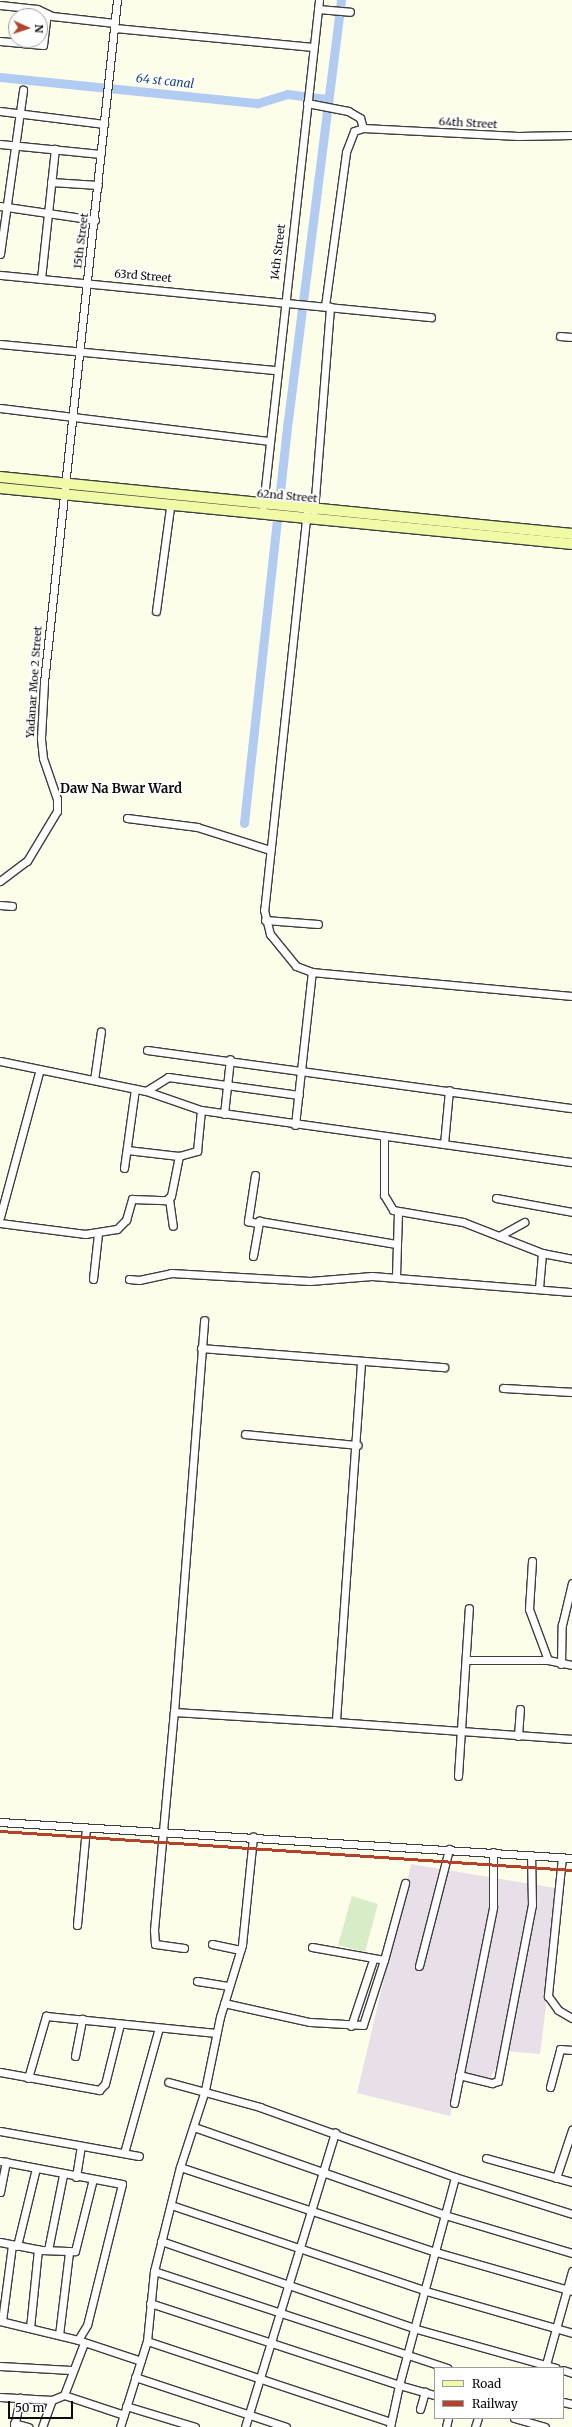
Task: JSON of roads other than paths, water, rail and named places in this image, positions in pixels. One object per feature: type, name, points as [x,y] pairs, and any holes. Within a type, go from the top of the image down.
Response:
[{"type":"main road","name":"62nd Street","points":[[0,477],[267,510],[572,544]]},
{"type":"main road","name":"62nd Street","points":[[0,488],[170,507],[267,510]]},
{"type":"main road","name":"62nd Street","points":[[304,514],[572,534]]},
{"type":"street","name":"15th Street","points":[[65,485],[81,352],[117,0]]},
{"type":"street","name":"14th Street","points":[[267,510],[270,441],[277,370],[319,0]]},
{"type":"street","points":[[0,4],[19,8]]},
{"type":"street","points":[[318,9],[348,12]]},
{"type":"street","points":[[48,14],[115,26],[313,47]]},
{"type":"street","points":[[0,254],[3,207],[16,146],[23,90]]},
{"type":"street","points":[[307,101],[337,108],[357,115],[363,128],[354,131],[349,139],[304,514],[270,850],[266,920],[270,934],[290,960],[312,972],[572,996]]},
{"type":"street","points":[[0,111],[104,124]]},
{"type":"street","name":"64th Street","points":[[363,128],[489,135],[572,135]]},
{"type":"street","points":[[0,144],[101,154]]},
{"type":"street","points":[[41,279],[55,149]]},
{"type":"street","points":[[51,182],[98,185]]},
{"type":"street","points":[[3,207],[95,220]]},
{"type":"street","name":"63rd Street","points":[[0,275],[286,301],[328,307],[431,317]]},
{"type":"street","points":[[560,336],[572,337]]},
{"type":"street","points":[[0,344],[277,370]]},
{"type":"street","points":[[0,408],[270,441]]},
{"type":"street","name":"Yadanar Moe 2 Street","points":[[0,881],[27,861],[56,811],[57,799],[43,758],[41,738],[65,485]]},
{"type":"street","points":[[156,611],[170,507]]},
{"type":"street","points":[[127,818],[197,827],[270,850]]},
{"type":"street","points":[[0,905],[12,906]]},
{"type":"street","points":[[266,920],[318,924]]},
{"type":"street","points":[[295,1125],[303,1070],[312,972]]},
{"type":"street","points":[[94,1080],[101,1031]]},
{"type":"street","points":[[147,1050],[230,1059],[572,1108]]},
{"type":"street","points":[[224,1114],[230,1059]]},
{"type":"street","points":[[0,1061],[135,1089],[201,1110],[295,1125],[572,1162]]},
{"type":"street","points":[[0,1217],[40,1069]]},
{"type":"street","points":[[146,1092],[168,1078],[299,1095]]},
{"type":"street","points":[[124,1168],[135,1089]]},
{"type":"street","points":[[444,1144],[449,1090]]},
{"type":"street","points":[[127,1150],[179,1156],[196,1151],[201,1110]]},
{"type":"street","points":[[384,1136],[384,1195],[389,1206],[398,1212],[463,1222],[542,1253],[572,1259]]},
{"type":"street","points":[[173,1226],[169,1199],[179,1156]]},
{"type":"street","points":[[255,1175],[248,1221],[396,1244]]},
{"type":"street","points":[[496,1198],[572,1212]]},
{"type":"street","points":[[0,1223],[98,1234],[124,1224],[132,1199],[169,1199]]},
{"type":"street","points":[[396,1276],[398,1212]]},
{"type":"street","points":[[499,1236],[524,1222]]},
{"type":"street","points":[[253,1256],[257,1223]]},
{"type":"street","points":[[93,1279],[98,1234]]},
{"type":"street","points":[[539,1288],[542,1253]]},
{"type":"street","points":[[129,1279],[139,1280],[171,1274],[310,1281],[396,1276],[572,1292]]},
{"type":"street","points":[[184,1948],[154,1944],[174,1712],[204,1320]]},
{"type":"street","points":[[201,1348],[360,1363],[380,1360],[444,1367]]},
{"type":"street","points":[[336,1722],[357,1445],[360,1363]]},
{"type":"street","points":[[503,1388],[572,1392]]},
{"type":"street","points":[[245,1434],[357,1445]]},
{"type":"street","points":[[532,1561],[529,1608],[548,1660]]},
{"type":"street","points":[[561,1664],[562,1625],[572,1583]]},
{"type":"street","points":[[458,1776],[459,1732],[469,1608]]},
{"type":"street","points":[[466,1660],[548,1660],[561,1664],[572,1665]]},
{"type":"street","points":[[518,1736],[520,1709]]},
{"type":"street","points":[[174,1712],[572,1739]]},
{"type":"street","points":[[0,1822],[449,1849],[572,1858]]},
{"type":"street","points":[[77,1925],[86,1828]]},
{"type":"street","points":[[120,2427],[147,2341],[154,2272],[161,2241],[180,2167],[205,2090],[216,2033],[228,1986],[240,1950],[249,1900],[254,1837]]},
{"type":"street","points":[[420,1966],[449,1849]]},
{"type":"street","points":[[454,2103],[493,1907],[493,1852]]},
{"type":"street","points":[[459,2075],[492,2084],[498,2081],[532,1905],[531,1855]]},
{"type":"street","points":[[562,1857],[548,1996],[558,2010],[572,2018]]},
{"type":"street","points":[[224,2003],[310,2022],[351,2026],[364,2024],[384,1960],[405,1883]]},
{"type":"street","points":[[212,1944],[240,1950]]},
{"type":"street","points":[[312,1947],[373,1960],[384,1960]]},
{"type":"street","points":[[351,2026],[373,1960]]},
{"type":"street","points":[[197,1981],[228,1986]]},
{"type":"street","points":[[28,2078],[44,2017],[82,2019],[216,2033]]},
{"type":"street","points":[[74,2056],[82,2019]]},
{"type":"street","points":[[0,2072],[99,2090],[105,2084],[120,2024]]},
{"type":"street","points":[[124,2153],[159,2028]]},
{"type":"street","points":[[550,2088],[560,2049],[572,2050]]},
{"type":"street","points":[[168,2082],[205,2090],[335,2132],[455,2177],[572,2214]]},
{"type":"street","points":[[194,2127],[445,2214],[572,2253]]},
{"type":"street","points":[[556,2178],[572,2130]]},
{"type":"street","points":[[0,2131],[139,2156]]},
{"type":"street","points":[[246,2427],[259,2378],[312,2212],[335,2132]]},
{"type":"street","points":[[76,2177],[81,2146]]},
{"type":"street","points":[[486,2158],[572,2182]]},
{"type":"street","points":[[0,2192],[3,2162],[63,2175],[119,2183],[123,2189],[88,2325],[71,2370],[64,2395]]},
{"type":"street","points":[[180,2167],[436,2252],[569,2290]]},
{"type":"street","points":[[36,2168],[14,2245],[1,2321],[81,2341],[140,2361]]},
{"type":"street","points":[[48,2250],[63,2175]]},
{"type":"street","points":[[147,2341],[259,2378],[390,2425],[413,2328],[426,2291],[455,2177]]},
{"type":"street","points":[[0,2242],[38,2249],[69,2252],[79,2244],[93,2179]]},
{"type":"street","points":[[171,2205],[300,2250],[426,2291],[572,2333]]},
{"type":"street","points":[[161,2241],[413,2328],[545,2366],[554,2327],[569,2290],[572,2271]]},
{"type":"street","points":[[30,2328],[38,2249]]},
{"type":"street","points":[[59,2335],[69,2252]]},
{"type":"street","points":[[154,2272],[406,2356],[444,2367]]},
{"type":"street","points":[[150,2303],[399,2385],[434,2395]]},
{"type":"street","points":[[0,2366],[71,2370]]},
{"type":"street","points":[[135,2377],[286,2427]]},
{"type":"street","points":[[420,2409],[425,2392]]},
{"type":"street","points":[[0,2397],[52,2400],[64,2395],[124,2415]]},
{"type":"street","points":[[20,2398],[14,2425],[28,2427]]},
{"type":"street","points":[[42,2427],[52,2400]]},
{"type":"street","points":[[126,2406],[195,2427]]},
{"type":"street","points":[[529,2420],[545,2427]]},
{"type":"waterway","points":[[244,823],[288,420],[341,0]]},
{"type":"waterway","name":"64 st canal","points":[[0,77],[258,103],[287,94],[327,99]]},
{"type":"railway","points":[[0,1831],[572,1870]]},
{"type":"district","name":"Daw Na Bwar Ward","points":[[121,789]]}]
